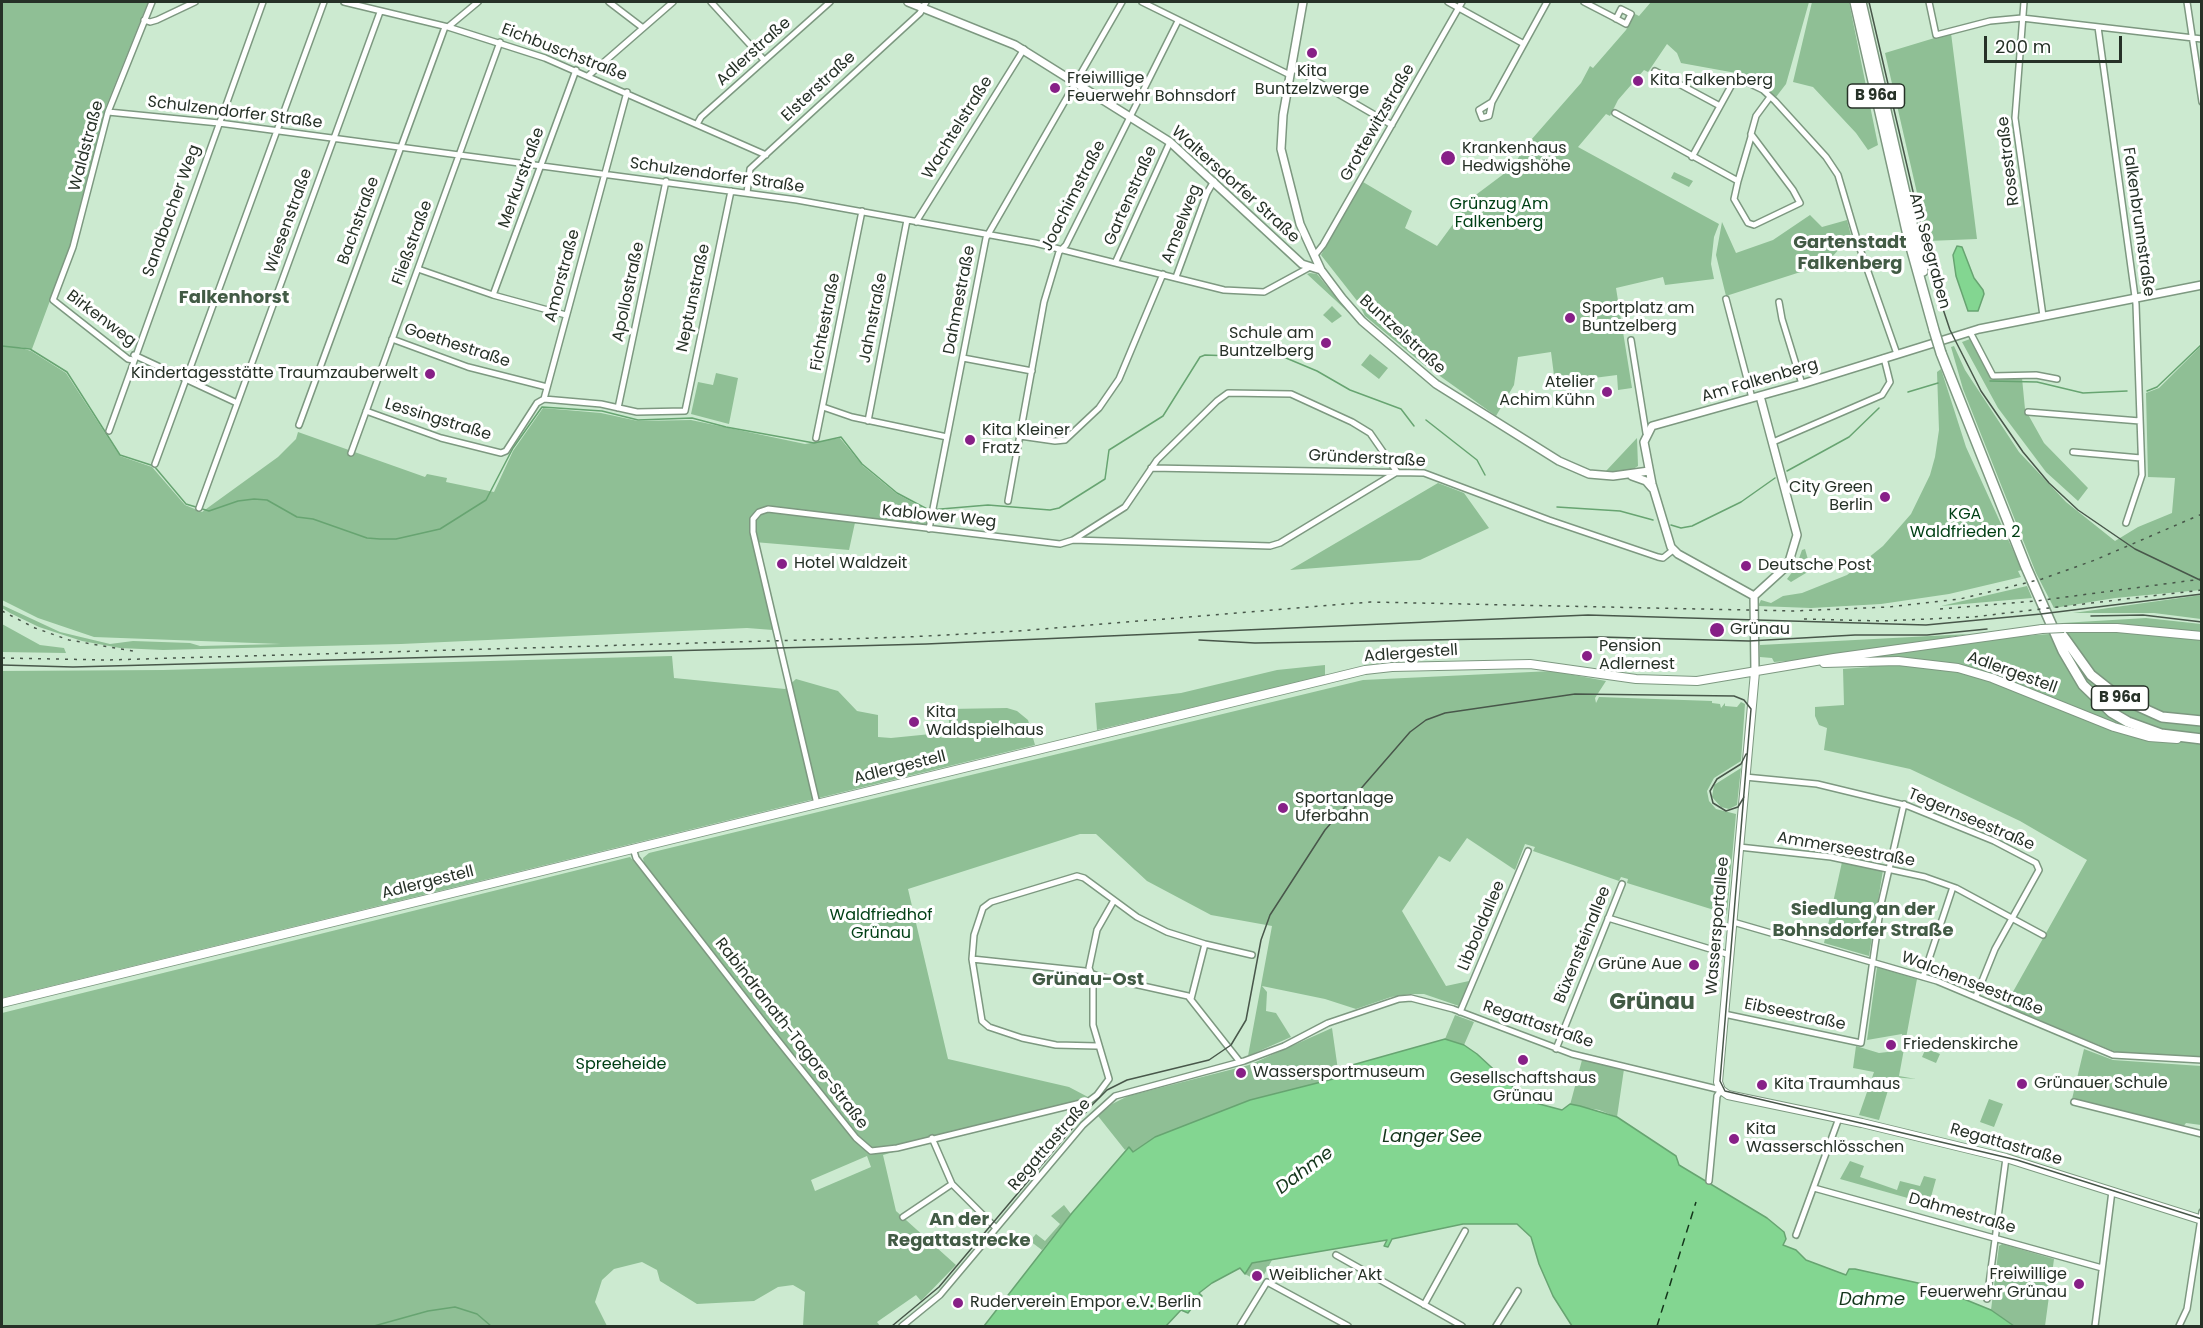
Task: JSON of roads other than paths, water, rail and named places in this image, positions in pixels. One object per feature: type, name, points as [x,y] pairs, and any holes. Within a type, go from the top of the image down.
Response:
[{"type":"main road","name":"Am Seegraben","points":[[1855,2],[1908,240],[1944,352],[2001,499]]},
{"type":"main road","name":"Am Seegraben","points":[[1861,2],[1937,329]]},
{"type":"main road","name":"B 96a","points":[[2001,499],[2062,636],[2091,675],[2110,692],[2141,710],[2172,719],[2202,721]]},
{"type":"main road","name":"Adlergestell","points":[[2001,499],[2063,651],[2083,685],[2111,712],[2128,722],[2161,734],[2198,739]]},
{"type":"main road","name":"Adlergestell","points":[[1816,663],[1834,658],[2042,629],[2117,628],[2202,636]]},
{"type":"main road","name":"Adlergestell","points":[[2,1003],[1372,669],[1530,664],[1672,681],[1720,679],[1816,663],[1898,661],[1958,668],[2010,685],[2114,728],[2168,740],[2198,739]]},
{"type":"main road","name":"Wassersportallee","points":[[1721,1090],[1718,1082],[1755,672]]},
{"type":"main road","name":"Regattastraße","points":[[1721,1090],[1728,1095],[1839,1118],[2006,1158],[2201,1217]]},
{"type":"street","name":"Waldstraße","points":[[53,300],[73,247],[108,112],[152,2]]},
{"type":"street","points":[[144,20],[157,20],[195,2]]},
{"type":"street","name":"Sandbacher Weg","points":[[109,431],[263,2]]},
{"type":"street","points":[[155,464],[324,2]]},
{"type":"street","name":"Eichbuschstraße","points":[[344,2],[500,42],[576,70],[765,155]]},
{"type":"street","points":[[446,27],[478,2]]},
{"type":"street","points":[[609,2],[643,28]]},
{"type":"street","points":[[588,76],[673,2]]},
{"type":"street","points":[[711,2],[765,60]]},
{"type":"street","name":"Adlerstraße","points":[[697,124],[701,117],[830,2]]},
{"type":"street","name":"Waltersdorfer Straße","points":[[908,2],[925,5],[1024,49],[1170,142],[1302,264],[1322,270]]},
{"type":"street","name":"Dahmestraße","points":[[929,529],[988,234],[1122,2]]},
{"type":"street","points":[[1142,2],[1290,72],[1299,71],[1392,125]]},
{"type":"street","name":"Buntzelstraße","points":[[1303,2],[1290,72],[1281,149],[1293,205],[1322,270],[1362,321],[1444,389],[1540,450],[1581,471],[1589,474],[1640,477],[1654,490]]},
{"type":"street","points":[[1448,2],[1460,4],[1524,44]]},
{"type":"street","points":[[1492,102],[1546,2]]},
{"type":"street","points":[[1584,2],[1616,19]]},
{"type":"street","points":[[1929,2],[1936,35],[1990,21],[2022,18],[2202,39]]},
{"type":"street","name":"Rosestraße","points":[[2024,2],[2015,118],[2043,316]]},
{"type":"street","points":[[2187,2],[2202,102]]},
{"type":"street","name":"Grottewitzstraße","points":[[1315,255],[1321,250],[1460,4]]},
{"type":"street","name":"Elsterstraße","points":[[747,193],[750,169],[925,5]]},
{"type":"street","name":"Wiesenstraße","points":[[199,508],[380,12]]},
{"type":"street","name":"Joachimstraße","points":[[1008,501],[1044,302],[1062,249],[1178,21]]},
{"type":"street","name":"Bachstraße","points":[[299,424],[446,27]]},
{"type":"street","name":"Falkenbrunnstraße","points":[[2098,27],[2135,298],[2142,475],[2126,523]]},
{"type":"street","name":"Fließstraße","points":[[351,453],[500,42]]},
{"type":"street","name":"Wachtelstraße","points":[[916,222],[1024,49]]},
{"type":"street","name":"Merkurstraße","points":[[493,295],[576,70]]},
{"type":"street","points":[[1655,71],[1720,106]]},
{"type":"street","points":[[1692,156],[1736,77],[1770,97],[1826,157],[1838,175],[1859,246],[1897,354]]},
{"type":"street","name":"Amorstraße","points":[[501,453],[506,451],[537,403],[544,399],[627,92]]},
{"type":"street","points":[[1751,134],[1793,190],[1800,203],[1754,225],[1748,223],[1734,199],[1751,134],[1759,111],[1770,97]]},
{"type":"street","name":"Schulzendorfer Straße","points":[[108,112],[219,123],[605,175],[666,181],[862,211],[1062,249],[1224,290],[1260,293],[1271,290],[1310,267]]},
{"type":"street","points":[[1615,113],[1738,181]]},
{"type":"street","name":"Gartenstraße","points":[[1116,261],[1170,142]]},
{"type":"street","name":"Apollostraße","points":[[618,408],[666,181]]},
{"type":"street","name":"Amselweg","points":[[1176,278],[1207,193],[1214,181]]},
{"type":"street","name":"Neptunstraße","points":[[618,408],[637,412],[686,411],[731,191]]},
{"type":"street","name":"Fichtestraße","points":[[816,438],[862,211]]},
{"type":"street","name":"Jahnstraße","points":[[868,421],[907,220]]},
{"type":"street","points":[[418,269],[493,295],[566,315]]},
{"type":"street","points":[[1020,436],[1065,440],[1099,408],[1119,379],[1163,274]]},
{"type":"street","name":"Am Falkenberg","points":[[1646,433],[1656,424],[1802,384],[1970,332],[2202,285]]},
{"type":"street","points":[[1726,299],[1756,397],[1773,441],[1797,535],[1788,565],[1754,596],[1755,672]]},
{"type":"street","name":"Birkenweg","points":[[53,300],[128,359],[134,358],[237,403]]},
{"type":"street","points":[[1779,302],[1802,384]]},
{"type":"street","points":[[1970,332],[1993,376],[2036,375],[2057,379]]},
{"type":"street","name":"Goethestraße","points":[[392,339],[468,367],[548,387]]},
{"type":"street","points":[[1631,340],[1646,433],[1644,442],[1649,471],[1674,550],[1754,596]]},
{"type":"street","points":[[963,358],[1032,371]]},
{"type":"street","points":[[1773,441],[1882,394],[1890,382],[1884,358]]},
{"type":"street","points":[[1073,540],[1125,507],[1152,468],[1216,401],[1224,394],[1233,392],[1291,394],[1363,427],[1370,433],[1397,472]]},
{"type":"street","points":[[544,399],[618,408]]},
{"type":"street","points":[[823,407],[868,421],[947,437]]},
{"type":"street","name":"Lessingstraße","points":[[366,411],[441,438],[501,453]]},
{"type":"street","points":[[2028,412],[2140,421]]},
{"type":"street","points":[[2073,452],[2141,458]]},
{"type":"street","name":"Gründerstraße","points":[[1152,468],[1424,473],[1549,520],[1658,557],[1663,558],[1674,550]]},
{"type":"street","name":"Buntzelstraße","points":[[1628,475],[1649,471]]},
{"type":"street","name":"Kablower Weg","points":[[817,804],[753,532],[753,519],[759,512],[768,509],[1060,544],[1073,540],[1270,546],[1280,543],[1397,472]]},
{"type":"street","name":"Tegernseestraße","points":[[1745,777],[1819,785],[1904,804],[1996,842],[2036,863],[2038,870],[2012,918]]},
{"type":"street","points":[[1872,962],[1904,804]]},
{"type":"street","name":"Ammerseestraße","points":[[1739,847],[1831,857],[1889,869],[1953,887],[2043,935]]},
{"type":"street","name":"Rabindranath-Tagore-Straße","points":[[633,848],[636,858],[862,1145],[871,1151],[878,1152],[1089,1101],[1097,1095]]},
{"type":"street","name":"Libboldallee","points":[[1460,1012],[1528,851]]},
{"type":"street","points":[[1097,1046],[1056,1045],[1018,1037],[989,1028],[982,1021],[972,959],[978,917],[991,902],[1077,876],[1084,878],[1113,902],[1155,926],[1205,944],[1252,955]]},
{"type":"street","name":"Büxensteinallee","points":[[1556,1049],[1622,884]]},
{"type":"street","points":[[1923,976],[1953,887]]},
{"type":"street","points":[[1105,1102],[1097,1095],[1108,1079],[1097,1046],[1091,1007],[1089,968],[1093,943],[1113,902]]},
{"type":"street","points":[[1608,918],[1730,954]]},
{"type":"street","points":[[1976,996],[1995,949],[2012,918]]},
{"type":"street","name":"Walchenseestraße","points":[[1733,922],[1923,976],[1976,996],[2113,1055],[2202,1060]]},
{"type":"street","points":[[1191,999],[1205,944]]},
{"type":"street","points":[[972,959],[1091,974],[1188,996],[1240,1062]]},
{"type":"street","name":"Eibseestraße","points":[[1724,1014],[1861,1043],[1872,962]]},
{"type":"street","name":"Regattastraße","points":[[902,1326],[940,1295],[1105,1102],[1134,1089],[1240,1062],[1284,1046],[1328,1023],[1384,1004],[1411,998],[1460,1012],[1556,1049],[1721,1090]]},
{"type":"street","name":"Wassersportallee","points":[[1708,1181],[1717,1096],[1721,1090]]},
{"type":"street","points":[[2074,1102],[2202,1134]]},
{"type":"street","points":[[1796,1235],[1839,1118]]},
{"type":"street","points":[[932,1138],[952,1184],[996,1228]]},
{"type":"street","points":[[1987,1299],[2006,1158]]},
{"type":"street","points":[[903,1217],[952,1184]]},
{"type":"street","name":"Dahmestraße","points":[[1814,1188],[2102,1268]]},
{"type":"street","points":[[2095,1326],[2112,1191]]},
{"type":"street","name":"Regattastraße","points":[[2179,1326],[2187,1309],[2201,1217]]},
{"type":"street","points":[[1424,1305],[1466,1231]]},
{"type":"street","points":[[1336,1255],[1424,1305],[1451,1324],[1462,1326]]},
{"type":"street","points":[[1240,1326],[1267,1282],[1348,1326]]},
{"type":"street","points":[[1496,1326],[1518,1291]]},
{"type":"water","points":[[1957,246],[1962,247],[1974,278],[1983,290],[1984,294],[1978,311],[1968,311],[1956,276],[1953,255]]},
{"type":"water","name":"Langer See","points":[[1445,1039],[1464,1045],[1477,1054],[1528,1101],[1562,1110],[1570,1104],[1617,1117],[1676,1156],[1679,1165],[1767,1218],[1784,1232],[1786,1239],[1783,1245],[1796,1250],[1806,1260],[1846,1275],[1849,1269],[1855,1269],[1954,1291],[1954,1295],[1991,1310],[2014,1326],[1572,1326],[1553,1296],[1539,1264],[1531,1237],[1517,1224],[1463,1224],[1392,1239],[1388,1247],[1384,1246],[1387,1240],[1252,1263],[1245,1274],[1240,1268],[1212,1283],[1199,1293],[1202,1296],[1200,1298],[1196,1296],[1185,1305],[1191,1309],[1188,1313],[1181,1310],[1166,1326],[984,1326],[1072,1213],[1129,1147],[1133,1152],[1155,1137],[1250,1100],[1339,1077],[1338,1069]]},
{"type":"waterway","points":[[2147,391],[2157,387],[2202,344]]},
{"type":"waterway","points":[[2,346],[30,349],[67,372],[120,455],[154,466],[186,504],[209,511],[238,501],[267,500],[297,517],[313,519],[367,538],[380,539],[396,539],[440,529],[486,500],[513,448],[542,407],[602,411],[638,420],[692,418],[726,427],[814,443],[841,437],[862,464],[897,493],[929,510],[988,505],[1050,510],[1059,508],[1105,479],[1109,450],[1163,416],[1200,357],[1205,355],[1286,358],[1317,371],[1350,390],[1401,409],[1414,426]]},
{"type":"waterway","points":[[1990,381],[2037,382],[2083,393],[2127,391]]},
{"type":"waterway","points":[[1908,392],[1938,383]]},
{"type":"waterway","points":[[1787,471],[1849,437],[1879,408]]},
{"type":"waterway","points":[[1426,420],[1477,460],[1485,475]]},
{"type":"waterway","points":[[1671,525],[1681,528],[1692,526],[1741,502],[1775,478]]},
{"type":"waterway","points":[[1557,507],[1620,511],[1653,520]]},
{"type":"waterway","points":[[374,1326],[428,1311],[455,1307],[477,1314],[491,1326]]},
{"type":"tram line","points":[[1869,2],[1934,282],[1950,330],[1981,391],[2023,452],[2049,483],[2078,510],[2135,549],[2202,581]]},
{"type":"tram line","points":[[2,665],[73,667],[926,644],[1588,615],[1926,625],[2041,614],[2202,594]]},
{"type":"tram line","points":[[2091,616],[2143,615],[2202,622]]},
{"type":"tram line","points":[[1199,640],[1255,643],[1601,637],[1749,641],[1855,635],[1927,635],[1987,629]]},
{"type":"tram line","points":[[892,1326],[939,1287],[1107,1090],[1127,1080],[1209,1060],[1231,1045],[1246,1020],[1261,940],[1270,915],[1325,830],[1410,732],[1426,720],[1445,713],[1575,694],[1734,696],[1744,700],[1751,709],[1720,1081],[1725,1091],[2017,1160],[2202,1219]]},
{"type":"tram line","points":[[1744,797],[1738,807],[1726,811],[1713,803],[1710,791],[1717,779],[1741,764],[1746,754]]},
{"type":"tram line","points":[[1453,1326],[1464,1326]]},
{"type":"railway","points":[[2,658],[107,660],[908,637],[1018,631],[1370,602],[1794,611],[1889,607],[1960,599],[2042,579],[2095,560],[2202,514]]},
{"type":"railway","points":[[1940,609],[2036,601],[2202,579]]},
{"type":"railway","points":[[1804,619],[1882,621],[1973,617],[2202,590]]},
{"type":"railway","points":[[2,611],[35,628],[69,640],[138,652]]},
{"type":"place","name":"Kita Buntzelzwerge","points":[[1312,53]]},
{"type":"place","name":"Kita Falkenberg","points":[[1638,81]]},
{"type":"place","name":"Freiwillige Feuerwehr Bohnsdorf","points":[[1055,88]]},
{"type":"place","name":"Krankenhaus Hedwigshöhe","points":[[1448,158]]},
{"type":"place","name":"Sportplatz am Buntzelberg","points":[[1570,318]]},
{"type":"place","name":"Schule am Buntzelberg","points":[[1326,343]]},
{"type":"place","name":"Kindertagesstätte Traumzauberwelt","points":[[430,374]]},
{"type":"place","name":"Atelier Achim Kühn","points":[[1607,392]]},
{"type":"place","name":"Kita Kleiner Fratz","points":[[970,440]]},
{"type":"place","name":"City Green Berlin","points":[[1885,497]]},
{"type":"place","name":"Hotel Waldzeit","points":[[782,564]]},
{"type":"place","name":"Deutsche Post","points":[[1746,566]]},
{"type":"place","name":"Grünau","points":[[1717,630]]},
{"type":"place","name":"Pension Adlernest","points":[[1587,656]]},
{"type":"place","name":"Kita Waldspielhaus","points":[[914,722]]},
{"type":"place","name":"Sportanlage Uferbahn","points":[[1283,808]]},
{"type":"place","name":"Grüne Aue","points":[[1694,965]]},
{"type":"place","name":"Friedenskirche","points":[[1891,1045]]},
{"type":"place","name":"Gesellschaftshaus Grünau","points":[[1523,1060]]},
{"type":"place","name":"Wassersportmuseum","points":[[1241,1073]]},
{"type":"place","name":"Grünauer Schule","points":[[2022,1084]]},
{"type":"place","name":"Kita Traumhaus","points":[[1762,1085]]},
{"type":"place","name":"Kita Wasserschlösschen","points":[[1734,1139]]},
{"type":"place","name":"Weiblicher Akt","points":[[1257,1276]]},
{"type":"place","name":"Freiwillige Feuerwehr Grünau","points":[[2079,1284]]},
{"type":"place","name":"Ruderverein Empor e.V. Berlin","points":[[958,1303]]},
{"type":"district","name":"Gartenstadt Falkenberg","points":[[1850,253]]},
{"type":"district","name":"Falkenhorst","points":[[234,298]]},
{"type":"district","name":"Siedlung an der Bohnsdorfer Straße","points":[[1863,920]]},
{"type":"district","name":"Grünau-Ost","points":[[1088,980]]},
{"type":"district","name":"Grünau","points":[[1652,1003]]},
{"type":"district","name":"An der Regattastrecke","points":[[959,1230]]},
{"type":"park label","name":"Grünzug Am Falkenberg","points":[[1499,214]]},
{"type":"park label","name":"KGA Waldfrieden 2","points":[[1965,524]]},
{"type":"park label","name":"Waldfriedhof Grünau","points":[[881,925]]},
{"type":"park label","name":"Spreeheide","points":[[621,1065]]},
{"type":"water label","name":"Dahme","points":[[1305,1171]]},
{"type":"water label","name":"Dahme","points":[[1872,1300]]}]
